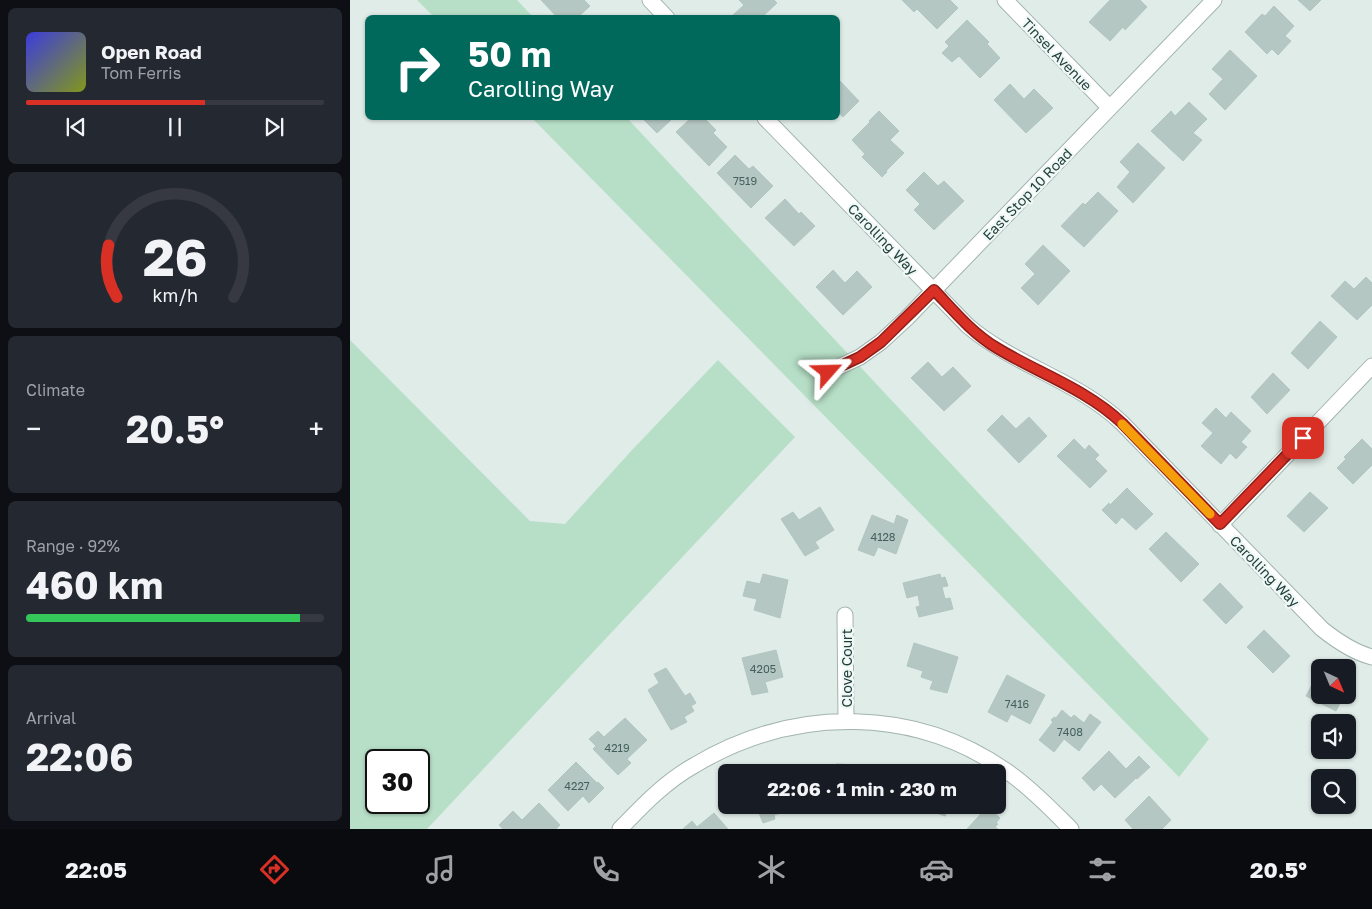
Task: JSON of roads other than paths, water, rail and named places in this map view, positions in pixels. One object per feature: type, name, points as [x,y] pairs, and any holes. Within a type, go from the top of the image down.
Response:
[{"type":"street","points":[[650,0],[665,15]]},
{"type":"street","name":"Tinsel Avenue","points":[[1005,0],[1110,108]]},
{"type":"street","name":"East Stop 10 Road","points":[[828,372],[860,357],[881,342],[934,290],[1214,0]]},
{"type":"street","name":"Carolling Way","points":[[767,120],[968,326],[990,343],[1082,392],[1106,409],[1122,423],[1322,629],[1349,648],[1372,657]]},
{"type":"street","points":[[1220,524],[1372,366]]},
{"type":"street","name":"Clove Court","points":[[845,615],[846,721]]},
{"type":"street","points":[[620,829],[674,778],[710,756],[740,742],[764,734],[813,723],[846,721],[871,722],[904,727],[929,733],[969,749],[1019,780],[1071,829]]}]
